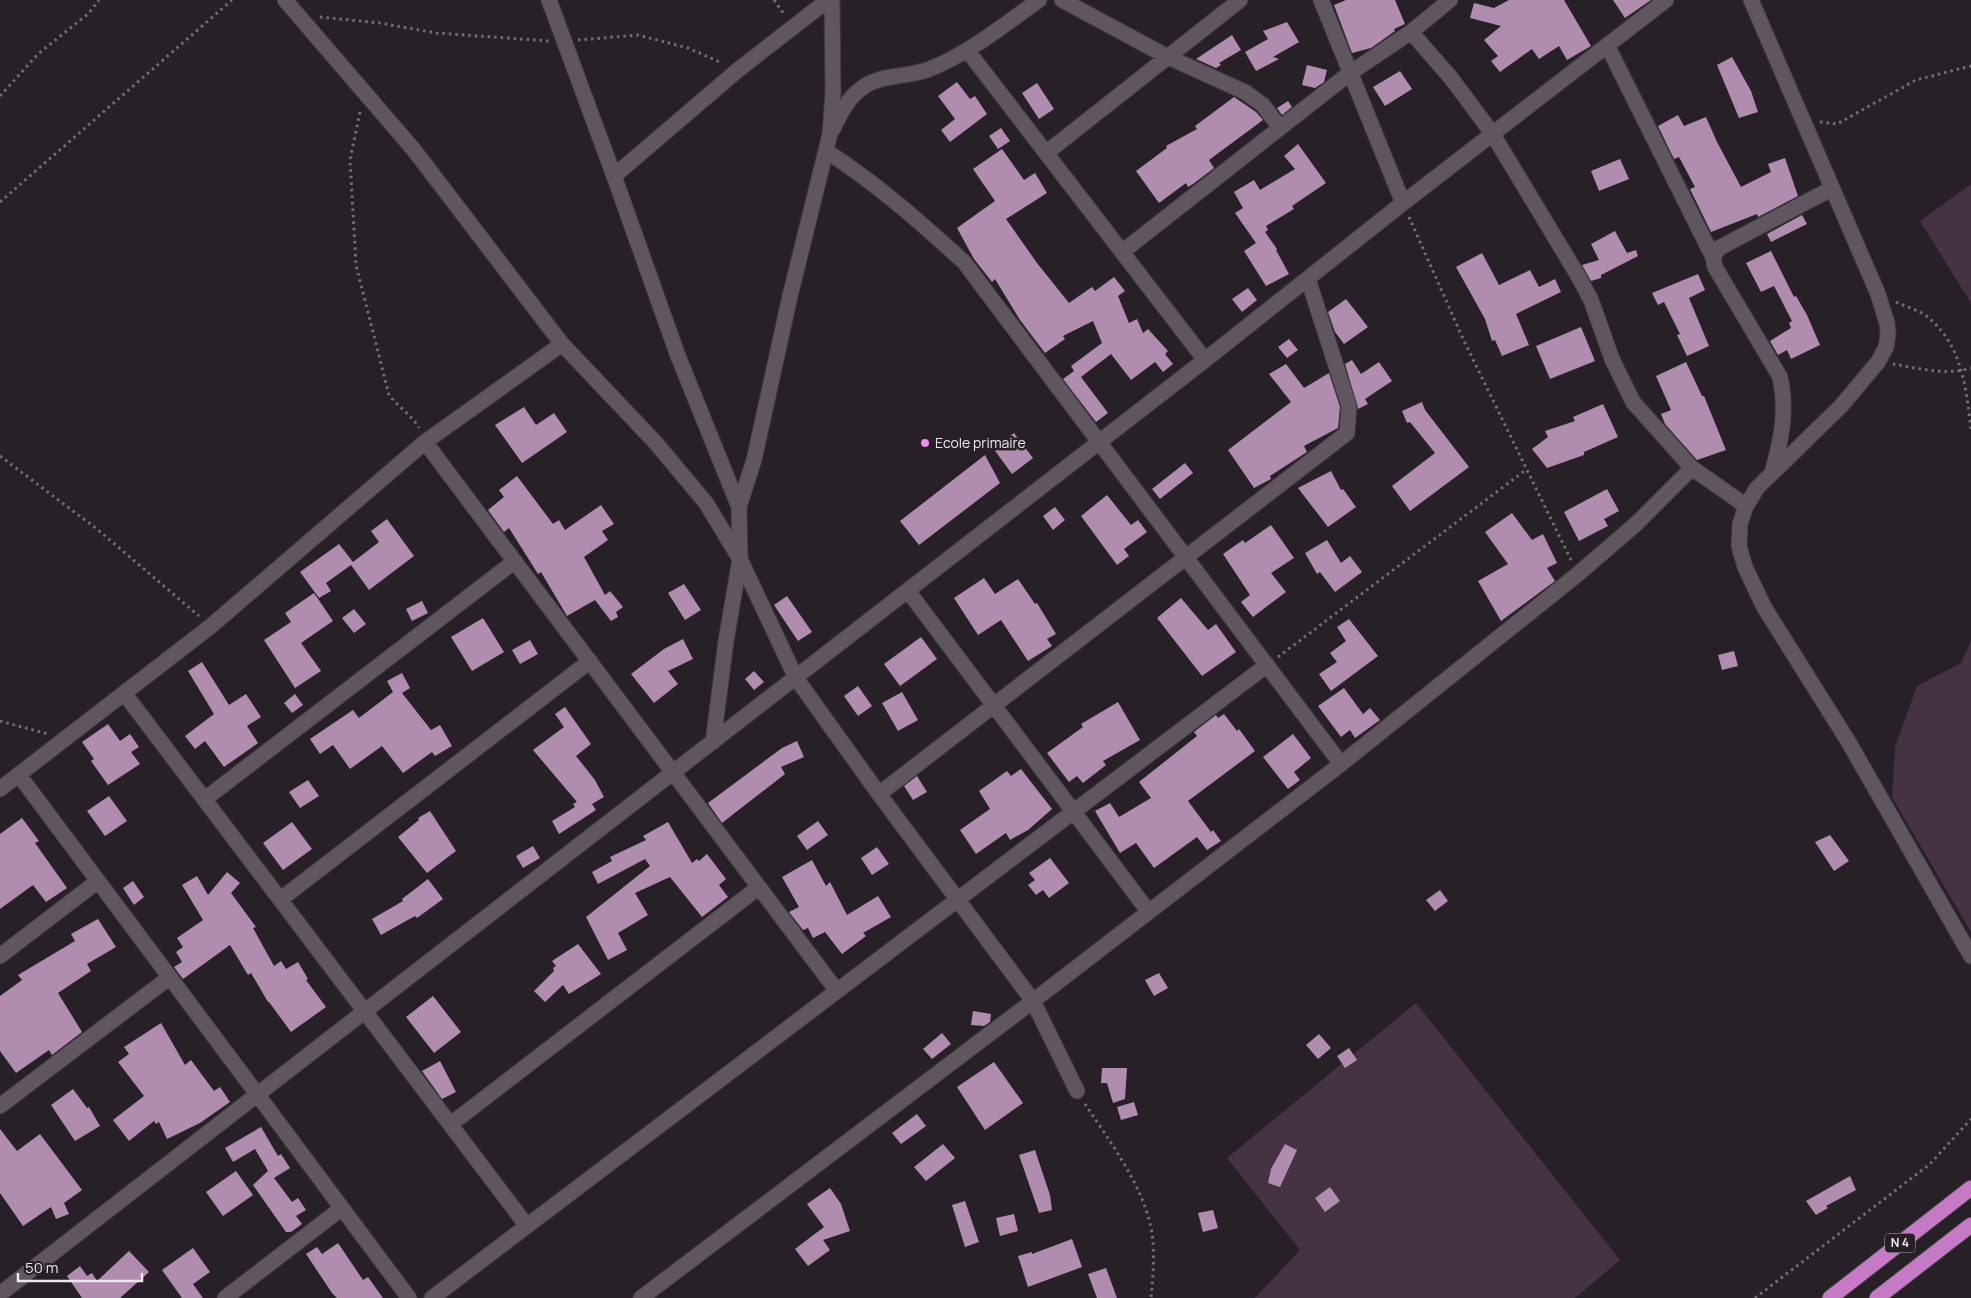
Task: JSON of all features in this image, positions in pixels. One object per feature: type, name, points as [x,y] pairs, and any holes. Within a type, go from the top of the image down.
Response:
[{"type":"highway","name":"N 4","points":[[1830,1298],[1971,1188]]},
{"type":"highway","name":"N 4","points":[[1877,1298],[1971,1225]]},
{"type":"street","points":[[285,0],[300,14],[414,150],[562,344],[685,476],[706,503],[740,559],[796,678],[878,794],[1033,1001],[1077,1092]]},
{"type":"street","points":[[549,0],[562,41],[614,176],[678,356],[739,507]]},
{"type":"street","points":[[614,176],[738,70],[830,0]]},
{"type":"street","points":[[713,742],[726,641],[740,559],[739,507],[754,460],[790,296],[830,134],[833,93],[830,0]]},
{"type":"street","points":[[830,134],[844,108],[862,87],[892,76],[931,69],[967,50],[1040,0]]},
{"type":"street","points":[[1062,0],[1168,56],[1245,92],[1263,105],[1280,128]]},
{"type":"street","points":[[1046,153],[1240,0]]},
{"type":"street","points":[[1321,0],[1403,203]]},
{"type":"street","points":[[1122,252],[1350,73],[1411,32],[1450,0]]},
{"type":"street","points":[[5,1291],[1099,443],[1492,133],[1666,0]]},
{"type":"street","points":[[1751,0],[1831,189],[1878,294],[1887,322],[1888,335],[1886,346],[1878,362],[1841,406],[1772,470],[1757,488],[1746,506],[1740,524],[1739,546],[1745,567],[1764,607],[1848,741],[1971,956]]},
{"type":"street","points":[[1411,32],[1450,78],[1492,133],[1591,300],[1612,358],[1633,402],[1692,468],[1746,506]]},
{"type":"street","points":[[1607,45],[1713,257],[1715,267],[1780,377],[1784,395],[1784,412],[1781,443],[1772,470]]},
{"type":"street","points":[[967,50],[1205,360]]},
{"type":"street","points":[[826,151],[856,170],[898,203],[964,262],[1268,664],[1341,764]]},
{"type":"street","points":[[1713,257],[1718,248],[1831,189]]},
{"type":"street","points":[[878,794],[1347,433],[1349,406],[1308,279]]},
{"type":"street","points":[[0,789],[211,626],[425,442],[562,344]]},
{"type":"street","points":[[425,442],[836,991]]},
{"type":"street","points":[[641,1298],[1033,1001],[1341,764],[1578,574],[1636,524],[1692,468]]},
{"type":"street","points":[[205,799],[515,561]]},
{"type":"street","points":[[908,591],[994,703],[1148,911]]},
{"type":"street","points":[[280,899],[590,661]]},
{"type":"street","points":[[432,1298],[1268,664]]},
{"type":"street","points":[[124,693],[527,1226]]},
{"type":"street","points":[[19,775],[409,1298]]},
{"type":"street","points":[[0,956],[98,881]]},
{"type":"street","points":[[451,1124],[759,887]]},
{"type":"street","points":[[0,1106],[170,977]]},
{"type":"street","points":[[225,1298],[342,1208]]},
{"type":"path","points":[[0,96],[38,54],[88,14],[99,0]]},
{"type":"path","points":[[0,202],[232,0]]},
{"type":"path","points":[[300,14],[380,23],[436,33],[562,41],[638,35],[688,48],[738,70]]},
{"type":"path","points":[[1802,120],[1838,124],[1916,80],[1971,66]]},
{"type":"path","points":[[365,92],[350,160],[356,265],[389,395],[399,407],[414,419],[425,442]]},
{"type":"path","points":[[1403,203],[1464,341],[1578,574]]},
{"type":"path","points":[[1878,294],[1930,318],[1948,340],[1963,371],[1971,429]]},
{"type":"path","points":[[1878,362],[1925,370],[1963,371],[1971,368]]},
{"type":"path","points":[[0,456],[97,528],[211,626]]},
{"type":"path","points":[[1268,664],[1527,469]]},
{"type":"path","points":[[0,721],[66,739]]},
{"type":"path","points":[[1077,1092],[1138,1191],[1152,1232],[1154,1270],[1151,1298]]},
{"type":"path","points":[[1756,1298],[1930,1164],[1971,1119]]},
{"type":"shaded area","points":[[1971,184],[1971,303],[1920,221]]},
{"type":"shaded area","points":[[1971,641],[1971,932],[1892,797],[1895,747],[1917,686],[1961,663]]},
{"type":"shaded area","points":[[1416,1003],[1620,1260],[1575,1298],[1255,1298],[1300,1250],[1227,1158]]},
{"type":"building","points":[[1346,0],[1395,0],[1405,24],[1394,29],[1395,31],[1371,48],[1352,53],[1334,5]]},
{"type":"building","points":[[1509,0],[1564,0],[1591,46],[1567,60],[1559,46],[1539,59],[1532,49],[1500,72],[1491,61],[1498,56],[1484,40],[1501,26],[1470,18],[1474,3],[1494,8]]},
{"type":"building","points":[[1613,0],[1651,0],[1625,18]]},
{"type":"building","points":[[1287,22],[1299,42],[1273,57],[1279,59],[1256,71],[1245,52],[1268,39],[1263,31]]},
{"type":"building","points":[[1232,35],[1241,50],[1219,63],[1221,65],[1216,68],[1196,59]]},
{"type":"building","points":[[1732,57],[1751,91],[1758,112],[1739,118],[1717,65]]},
{"type":"building","points":[[1307,65],[1327,70],[1324,82],[1315,88],[1302,85]]},
{"type":"building","points":[[1400,71],[1412,89],[1385,106],[1373,87]]},
{"type":"building","points":[[957,82],[970,99],[975,96],[987,114],[950,142],[941,130],[955,119],[938,96]]},
{"type":"building","points":[[1037,83],[1054,109],[1039,119],[1022,93]]},
{"type":"building","points":[[1234,97],[1256,112],[1263,120],[1209,160],[1214,168],[1188,187],[1186,183],[1159,203],[1136,171],[1167,148],[1166,146],[1197,129],[1195,126]]},
{"type":"building","points":[[1288,101],[1292,107],[1282,115],[1277,108]]},
{"type":"building","points":[[1678,115],[1684,126],[1706,117],[1741,187],[1771,172],[1768,164],[1785,158],[1798,196],[1758,217],[1757,214],[1711,232],[1690,189],[1695,187],[1679,157],[1674,159],[1658,126]]},
{"type":"building","points":[[1001,128],[1010,141],[998,149],[989,136]]},
{"type":"building","points":[[1298,144],[1326,183],[1292,206],[1294,209],[1266,226],[1268,230],[1265,232],[1277,249],[1289,274],[1266,286],[1244,251],[1256,243],[1235,213],[1243,208],[1234,192],[1254,180],[1260,190],[1295,169],[1284,156]]},
{"type":"building","points":[[1002,149],[1024,180],[1035,173],[1047,193],[1006,219],[1037,263],[1069,303],[1092,287],[1095,291],[1114,277],[1125,291],[1118,296],[1129,323],[1137,319],[1143,333],[1148,329],[1168,351],[1165,354],[1173,364],[1163,372],[1155,362],[1131,380],[1111,354],[1081,377],[1108,413],[1096,422],[1063,379],[1074,371],[1071,366],[1102,343],[1093,321],[1063,336],[1065,339],[1045,353],[1020,320],[995,279],[992,282],[974,259],[957,228],[995,201],[973,169]]},
{"type":"building","points":[[1620,159],[1629,179],[1599,191],[1591,171]]},
{"type":"building","points":[[1802,215],[1807,224],[1771,242],[1767,234]]},
{"type":"building","points":[[1615,231],[1627,253],[1636,250],[1638,256],[1601,275],[1601,278],[1591,281],[1582,265],[1599,260],[1591,244]]},
{"type":"building","points":[[1771,251],[1794,297],[1796,296],[1807,315],[1820,345],[1791,359],[1787,350],[1778,355],[1770,341],[1791,328],[1789,323],[1792,321],[1774,286],[1761,292],[1746,263]]},
{"type":"building","points":[[1482,253],[1499,285],[1530,270],[1539,287],[1555,279],[1561,292],[1516,314],[1529,345],[1502,356],[1495,340],[1492,341],[1485,319],[1456,267]]},
{"type":"building","points":[[1698,274],[1705,290],[1689,298],[1709,346],[1687,356],[1677,335],[1680,334],[1664,302],[1658,305],[1652,293]]},
{"type":"building","points":[[1248,288],[1257,300],[1242,312],[1232,299]]},
{"type":"building","points":[[1346,299],[1368,327],[1344,344],[1335,332],[1328,312]]},
{"type":"building","points":[[1581,327],[1595,361],[1550,379],[1536,346]]},
{"type":"building","points":[[1289,339],[1298,350],[1287,358],[1278,347]]},
{"type":"building","points":[[1352,360],[1361,374],[1379,362],[1392,381],[1365,399],[1368,404],[1358,409],[1345,364]]},
{"type":"building","points":[[1686,362],[1702,396],[1704,396],[1726,450],[1697,460],[1665,424],[1661,414],[1671,410],[1656,376]]},
{"type":"building","points":[[1286,364],[1304,388],[1329,373],[1340,407],[1338,428],[1304,446],[1307,452],[1270,476],[1271,479],[1254,488],[1228,450],[1291,402],[1269,374]]},
{"type":"building","points":[[1422,402],[1425,410],[1469,467],[1410,511],[1392,486],[1435,453],[1410,422],[1407,423],[1402,411]]},
{"type":"building","points":[[1603,404],[1618,437],[1584,452],[1584,455],[1547,468],[1532,449],[1548,437],[1545,431],[1575,421],[1573,417]]},
{"type":"building","points":[[524,407],[536,425],[554,413],[567,432],[522,463],[495,425]]},
{"type":"building","points":[[1014,433],[1033,458],[1012,474],[993,448]]},
{"type":"building","points":[[985,455],[1000,483],[919,545],[900,521]]},
{"type":"building","points":[[1185,463],[1193,473],[1160,499],[1152,489]]},
{"type":"building","points":[[1331,471],[1341,490],[1343,489],[1356,507],[1328,527],[1298,488]]},
{"type":"building","points":[[517,476],[553,524],[559,520],[565,530],[601,505],[614,524],[602,531],[608,540],[584,557],[605,595],[610,591],[623,607],[616,612],[618,617],[611,621],[595,600],[567,616],[541,572],[538,574],[509,528],[504,532],[488,510],[504,497],[499,490]]},
{"type":"building","points":[[1607,489],[1619,511],[1604,519],[1608,526],[1579,541],[1564,512]]},
{"type":"building","points":[[1107,495],[1131,525],[1138,520],[1147,532],[1124,549],[1129,556],[1117,565],[1081,516]]},
{"type":"building","points":[[1055,507],[1065,520],[1053,530],[1043,516]]},
{"type":"building","points":[[1512,513],[1532,540],[1543,534],[1557,563],[1547,568],[1555,581],[1501,621],[1478,581],[1508,564],[1485,532]]},
{"type":"building","points":[[387,519],[414,556],[369,590],[351,565],[326,583],[331,591],[319,598],[300,572],[339,544],[353,562],[379,542],[371,531]]},
{"type":"building","points":[[1271,525],[1294,558],[1271,573],[1286,592],[1253,617],[1241,602],[1250,595],[1223,554],[1243,540],[1245,543]]},
{"type":"building","points":[[1327,540],[1341,563],[1350,556],[1362,572],[1335,592],[1320,572],[1317,574],[1305,553]]},
{"type":"building","points":[[984,578],[995,594],[1018,579],[1035,604],[1037,603],[1056,634],[1047,639],[1052,646],[1028,661],[1001,620],[978,635],[954,598]]},
{"type":"building","points":[[684,584],[701,610],[685,620],[668,593]]},
{"type":"building","points":[[314,593],[333,621],[301,643],[321,671],[295,688],[264,640],[291,622],[285,613]]},
{"type":"building","points":[[787,596],[812,632],[798,641],[774,605]]},
{"type":"building","points":[[1181,598],[1208,630],[1216,624],[1236,652],[1202,676],[1157,618]]},
{"type":"building","points":[[422,601],[428,613],[412,621],[406,609]]},
{"type":"building","points":[[354,609],[366,624],[354,633],[342,618]]},
{"type":"building","points":[[483,618],[504,652],[472,671],[451,637]]},
{"type":"building","points":[[1349,619],[1378,656],[1331,691],[1319,674],[1337,662],[1330,653],[1346,641],[1337,627]]},
{"type":"building","points":[[921,637],[937,659],[900,686],[884,664]]},
{"type":"building","points":[[683,639],[693,659],[668,671],[678,684],[654,703],[631,674],[664,649]]},
{"type":"building","points":[[530,640],[538,654],[520,664],[512,650]]},
{"type":"building","points":[[1734,651],[1738,666],[1722,670],[1718,655]]},
{"type":"building","points":[[202,662],[229,705],[246,694],[261,717],[247,726],[258,743],[224,767],[205,741],[195,749],[185,736],[214,714],[188,671]]},
{"type":"building","points":[[754,671],[764,682],[754,690],[745,679]]},
{"type":"building","points":[[402,673],[410,688],[402,693],[431,730],[440,725],[452,746],[435,756],[432,752],[403,773],[382,746],[350,769],[333,745],[320,754],[310,739],[353,710],[359,718],[393,692],[387,681]]},
{"type":"building","points":[[858,686],[872,706],[858,716],[844,696]]},
{"type":"building","points":[[1344,688],[1363,714],[1370,708],[1380,720],[1355,738],[1350,730],[1341,737],[1318,706]]},
{"type":"building","points":[[902,692],[918,720],[898,731],[882,703]]},
{"type":"building","points":[[295,694],[303,705],[292,713],[284,703]]},
{"type":"building","points":[[1118,702],[1140,740],[1103,761],[1106,765],[1083,783],[1077,776],[1069,782],[1047,753],[1083,727],[1081,724]]},
{"type":"building","points":[[565,707],[591,744],[576,756],[595,780],[604,797],[592,804],[596,810],[559,834],[552,821],[575,807],[573,804],[577,802],[533,750],[564,727],[555,714]]},
{"type":"building","points":[[1224,714],[1237,731],[1239,729],[1255,751],[1188,801],[1211,832],[1213,830],[1221,841],[1207,850],[1197,837],[1154,868],[1136,843],[1120,853],[1095,811],[1110,803],[1119,817],[1151,798],[1139,782],[1197,736],[1194,732],[1216,715],[1218,718]]},
{"type":"building","points":[[108,724],[120,741],[130,734],[139,747],[131,752],[140,764],[108,785],[91,761],[94,759],[82,742]]},
{"type":"building","points":[[1293,734],[1311,758],[1294,772],[1300,780],[1288,789],[1263,757]]},
{"type":"building","points":[[797,741],[804,757],[781,767],[785,774],[722,823],[708,803],[782,748]]},
{"type":"building","points":[[1021,769],[1052,809],[1028,830],[1010,840],[1006,833],[976,854],[960,830],[990,809],[979,791],[1007,771],[1011,776]]},
{"type":"building","points":[[917,776],[927,792],[913,800],[904,786]]},
{"type":"building","points":[[308,780],[319,796],[300,808],[289,792]]},
{"type":"building","points":[[109,796],[127,821],[105,836],[87,811]]},
{"type":"building","points":[[430,811],[456,851],[427,873],[398,837],[419,820],[418,818]]},
{"type":"building","points":[[22,818],[39,841],[35,843],[67,888],[46,902],[33,885],[0,909],[0,834]]},
{"type":"building","points":[[818,821],[828,835],[807,850],[797,836]]},
{"type":"building","points":[[292,822],[312,849],[283,870],[263,843]]},
{"type":"building","points":[[668,822],[692,863],[697,859],[699,861],[707,854],[726,879],[719,885],[728,897],[702,917],[670,877],[635,893],[648,915],[618,933],[627,950],[608,960],[586,917],[650,866],[645,859],[598,884],[592,872],[612,861],[610,857],[646,840],[643,836]]},
{"type":"building","points":[[1830,835],[1849,861],[1834,871],[1815,842]]},
{"type":"building","points":[[533,846],[540,858],[523,868],[516,856]]},
{"type":"building","points":[[877,847],[889,864],[872,875],[861,858]]},
{"type":"building","points":[[1050,858],[1069,883],[1049,898],[1043,890],[1036,895],[1028,885],[1035,880],[1029,873]]},
{"type":"building","points":[[812,860],[826,886],[830,882],[847,915],[878,896],[891,917],[863,933],[866,936],[842,954],[825,932],[813,938],[808,928],[803,930],[789,912],[799,907],[782,877]]},
{"type":"building","points":[[227,872],[240,883],[231,893],[256,927],[253,928],[274,966],[281,961],[286,969],[298,962],[308,979],[306,980],[326,1007],[291,1032],[268,1002],[251,973],[248,975],[230,945],[183,979],[174,967],[182,962],[176,952],[183,947],[177,938],[203,920],[182,885],[197,876],[208,895]]},
{"type":"building","points":[[428,879],[443,899],[417,918],[415,916],[381,935],[372,919],[403,901],[402,899]]},
{"type":"building","points":[[133,881],[144,897],[134,905],[123,888]]},
{"type":"building","points":[[1440,890],[1448,901],[1435,911],[1426,900]]},
{"type":"building","points":[[98,919],[116,947],[87,964],[91,971],[58,993],[82,1032],[52,1055],[49,1050],[16,1073],[0,1051],[0,996],[22,980],[18,975],[75,941],[71,934]]},
{"type":"building","points":[[578,944],[601,974],[569,994],[563,985],[545,1002],[534,991],[554,971],[553,968],[556,966],[552,961]]},
{"type":"building","points":[[1159,973],[1168,988],[1154,996],[1145,980]]},
{"type":"building","points":[[433,996],[461,1032],[434,1053],[406,1017]]},
{"type":"building","points":[[973,1011],[991,1014],[990,1022],[984,1026],[971,1025]]},
{"type":"building","points":[[161,1023],[185,1065],[191,1060],[214,1091],[220,1087],[230,1102],[200,1123],[167,1139],[159,1122],[156,1124],[154,1121],[129,1141],[113,1120],[144,1096],[118,1062],[129,1054],[124,1047]]},
{"type":"building","points":[[942,1033],[951,1044],[932,1059],[923,1049]]},
{"type":"building","points":[[1319,1034],[1331,1048],[1318,1059],[1306,1045]]},
{"type":"building","points":[[1349,1048],[1357,1060],[1345,1068],[1337,1056]]},
{"type":"building","points":[[440,1061],[456,1092],[442,1099],[422,1071]]},
{"type":"building","points":[[994,1062],[1023,1103],[985,1130],[957,1087]]},
{"type":"building","points":[[1102,1068],[1127,1068],[1125,1099],[1113,1103],[1107,1083],[1101,1083]]},
{"type":"building","points":[[73,1089],[87,1108],[89,1107],[100,1126],[75,1141],[51,1105]]},
{"type":"building","points":[[1134,1102],[1138,1115],[1121,1120],[1117,1107]]},
{"type":"building","points":[[917,1114],[926,1126],[901,1144],[892,1133]]},
{"type":"building","points":[[261,1127],[278,1156],[281,1154],[290,1168],[274,1178],[292,1202],[298,1198],[306,1210],[296,1216],[302,1224],[291,1232],[286,1232],[253,1185],[268,1171],[255,1149],[233,1162],[225,1148]]},
{"type":"building","points":[[0,1129],[17,1151],[40,1134],[82,1190],[64,1203],[69,1214],[56,1219],[51,1207],[23,1226],[0,1193]]},
{"type":"building","points":[[943,1144],[955,1158],[926,1181],[914,1167]]},
{"type":"building","points":[[1285,1144],[1297,1150],[1280,1187],[1268,1183],[1271,1169]]},
{"type":"building","points":[[1035,1150],[1050,1195],[1052,1210],[1039,1213],[1019,1155]]},
{"type":"building","points":[[236,1171],[253,1195],[223,1216],[206,1192]]},
{"type":"building","points":[[1850,1176],[1856,1190],[1826,1206],[1828,1208],[1816,1215],[1806,1201]]},
{"type":"building","points":[[1330,1187],[1340,1201],[1325,1212],[1315,1198]]},
{"type":"building","points":[[830,1188],[841,1204],[850,1231],[823,1240],[830,1250],[808,1266],[795,1249],[824,1227],[807,1204]]},
{"type":"building","points":[[965,1201],[979,1242],[965,1247],[952,1205]]},
{"type":"building","points":[[1213,1210],[1218,1228],[1203,1232],[1198,1213]]},
{"type":"building","points":[[1014,1214],[1018,1231],[1000,1236],[996,1218]]},
{"type":"building","points":[[1072,1239],[1082,1267],[1028,1287],[1018,1256],[1032,1252],[1032,1254]]},
{"type":"building","points":[[338,1243],[363,1280],[368,1277],[383,1298],[337,1298],[332,1293],[306,1254],[317,1247],[322,1254]]},
{"type":"building","points":[[193,1248],[210,1272],[193,1284],[203,1298],[182,1298],[162,1270]]},
{"type":"building","points":[[129,1251],[149,1272],[120,1298],[82,1298],[67,1276],[80,1266],[87,1276],[92,1273],[97,1281]]},
{"type":"building","points":[[1106,1268],[1117,1298],[1097,1298],[1088,1274]]},
{"type":"place","name":"Ecole primaire","points":[[925,443]]}]
